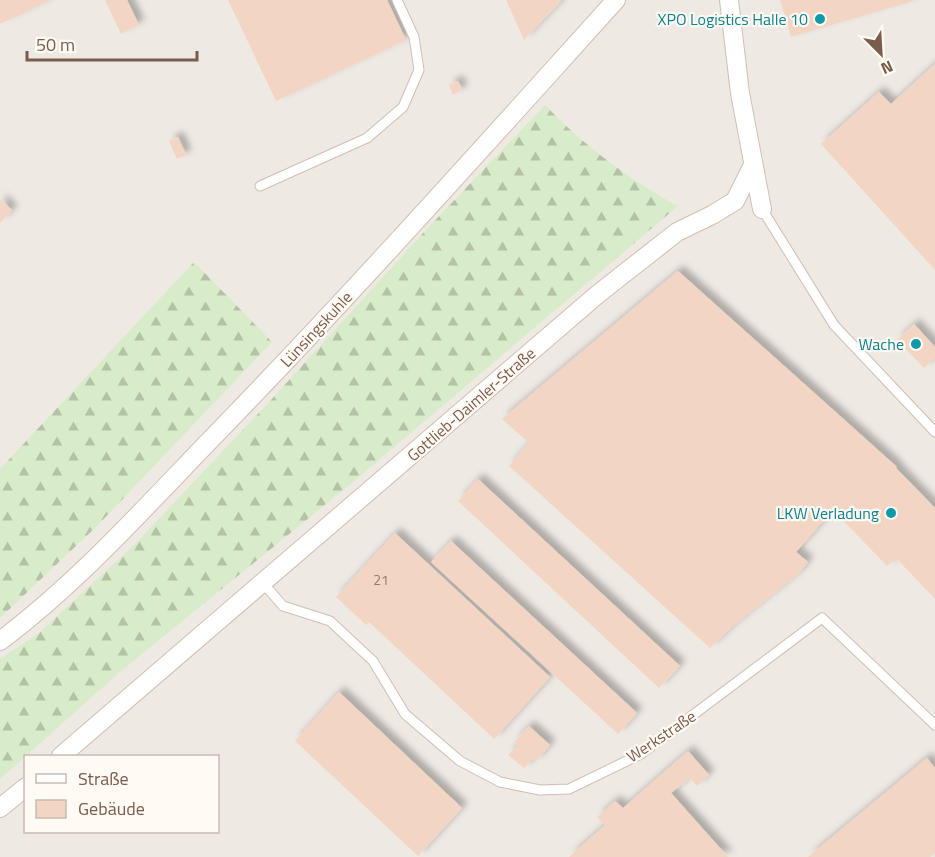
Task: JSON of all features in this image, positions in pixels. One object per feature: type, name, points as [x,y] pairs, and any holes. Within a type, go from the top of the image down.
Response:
[{"type":"street","name":"Lünsingskuhle","points":[[0,641],[58,593],[307,340],[616,0]]},
{"type":"street","points":[[729,0],[740,93],[762,209]]},
{"type":"street","name":"Gottlieb-Daimler-Straße","points":[[62,755],[598,294],[677,232],[735,201],[753,165]]},
{"type":"street","points":[[0,808],[24,789]]},
{"type":"lane","points":[[260,186],[367,138],[403,107],[419,69],[414,37],[397,0]]},
{"type":"lane","points":[[762,209],[834,325],[935,432]]},
{"type":"lane","name":"Werkstraße","points":[[263,583],[283,606],[330,621],[373,661],[405,714],[460,761],[500,782],[540,790],[568,789],[641,754],[822,618],[935,725]]},
{"type":"shaded area","points":[[0,0],[935,0],[935,857],[0,857]]},
{"type":"green space","points":[[545,105],[608,161],[678,206],[353,482],[121,671],[27,755],[24,755],[24,758],[0,779],[0,659],[39,633],[136,543],[270,401],[425,231]]},
{"type":"green space","points":[[194,262],[272,342],[97,526],[0,618],[0,469]]},
{"type":"building","points":[[0,0],[51,0],[0,24]]},
{"type":"building","points":[[105,0],[127,0],[139,25],[121,34]]},
{"type":"building","points":[[228,0],[387,0],[406,40],[276,101]]},
{"type":"building","points":[[506,0],[562,0],[524,40]]},
{"type":"building","name":"XPO Logistics Halle 10","points":[[780,0],[913,0],[913,1],[791,37]]},
{"type":"building","points":[[935,64],[935,270],[821,144],[879,92],[891,104]]},
{"type":"building","points":[[458,81],[462,90],[453,95],[449,85]]},
{"type":"building","points":[[178,137],[186,155],[177,159],[169,141]]},
{"type":"building","points":[[0,199],[12,210],[0,223]]},
{"type":"building","points":[[678,271],[897,467],[935,508],[935,599],[896,558],[887,566],[833,510],[796,552],[808,562],[798,574],[733,626],[710,648],[509,466],[529,443],[502,419]]},
{"type":"building","name":"Wache","points":[[914,324],[935,347],[935,358],[924,368],[897,340]]},
{"type":"building","points":[[478,479],[680,666],[659,688],[458,501]]},
{"type":"building","points":[[395,533],[550,677],[494,739],[369,622],[366,625],[336,597]]},
{"type":"building","points":[[451,541],[637,713],[618,734],[431,562]]},
{"type":"building","points":[[339,692],[462,808],[418,856],[295,741]]},
{"type":"building","points":[[529,726],[550,745],[537,760],[533,759],[524,768],[508,755],[518,745],[514,742]]},
{"type":"building","points":[[688,751],[709,775],[697,786],[690,778],[671,793],[728,857],[569,857],[605,825],[597,817],[615,801],[623,808]]},
{"type":"building","points":[[927,758],[935,768],[935,853],[930,857],[808,857]]},
{"type":"place","name":"XPO Logistics Halle 10","points":[[820,19]]},
{"type":"place","name":"Wache","points":[[916,344]]},
{"type":"place","name":"LKW Verladung","points":[[891,513]]}]
